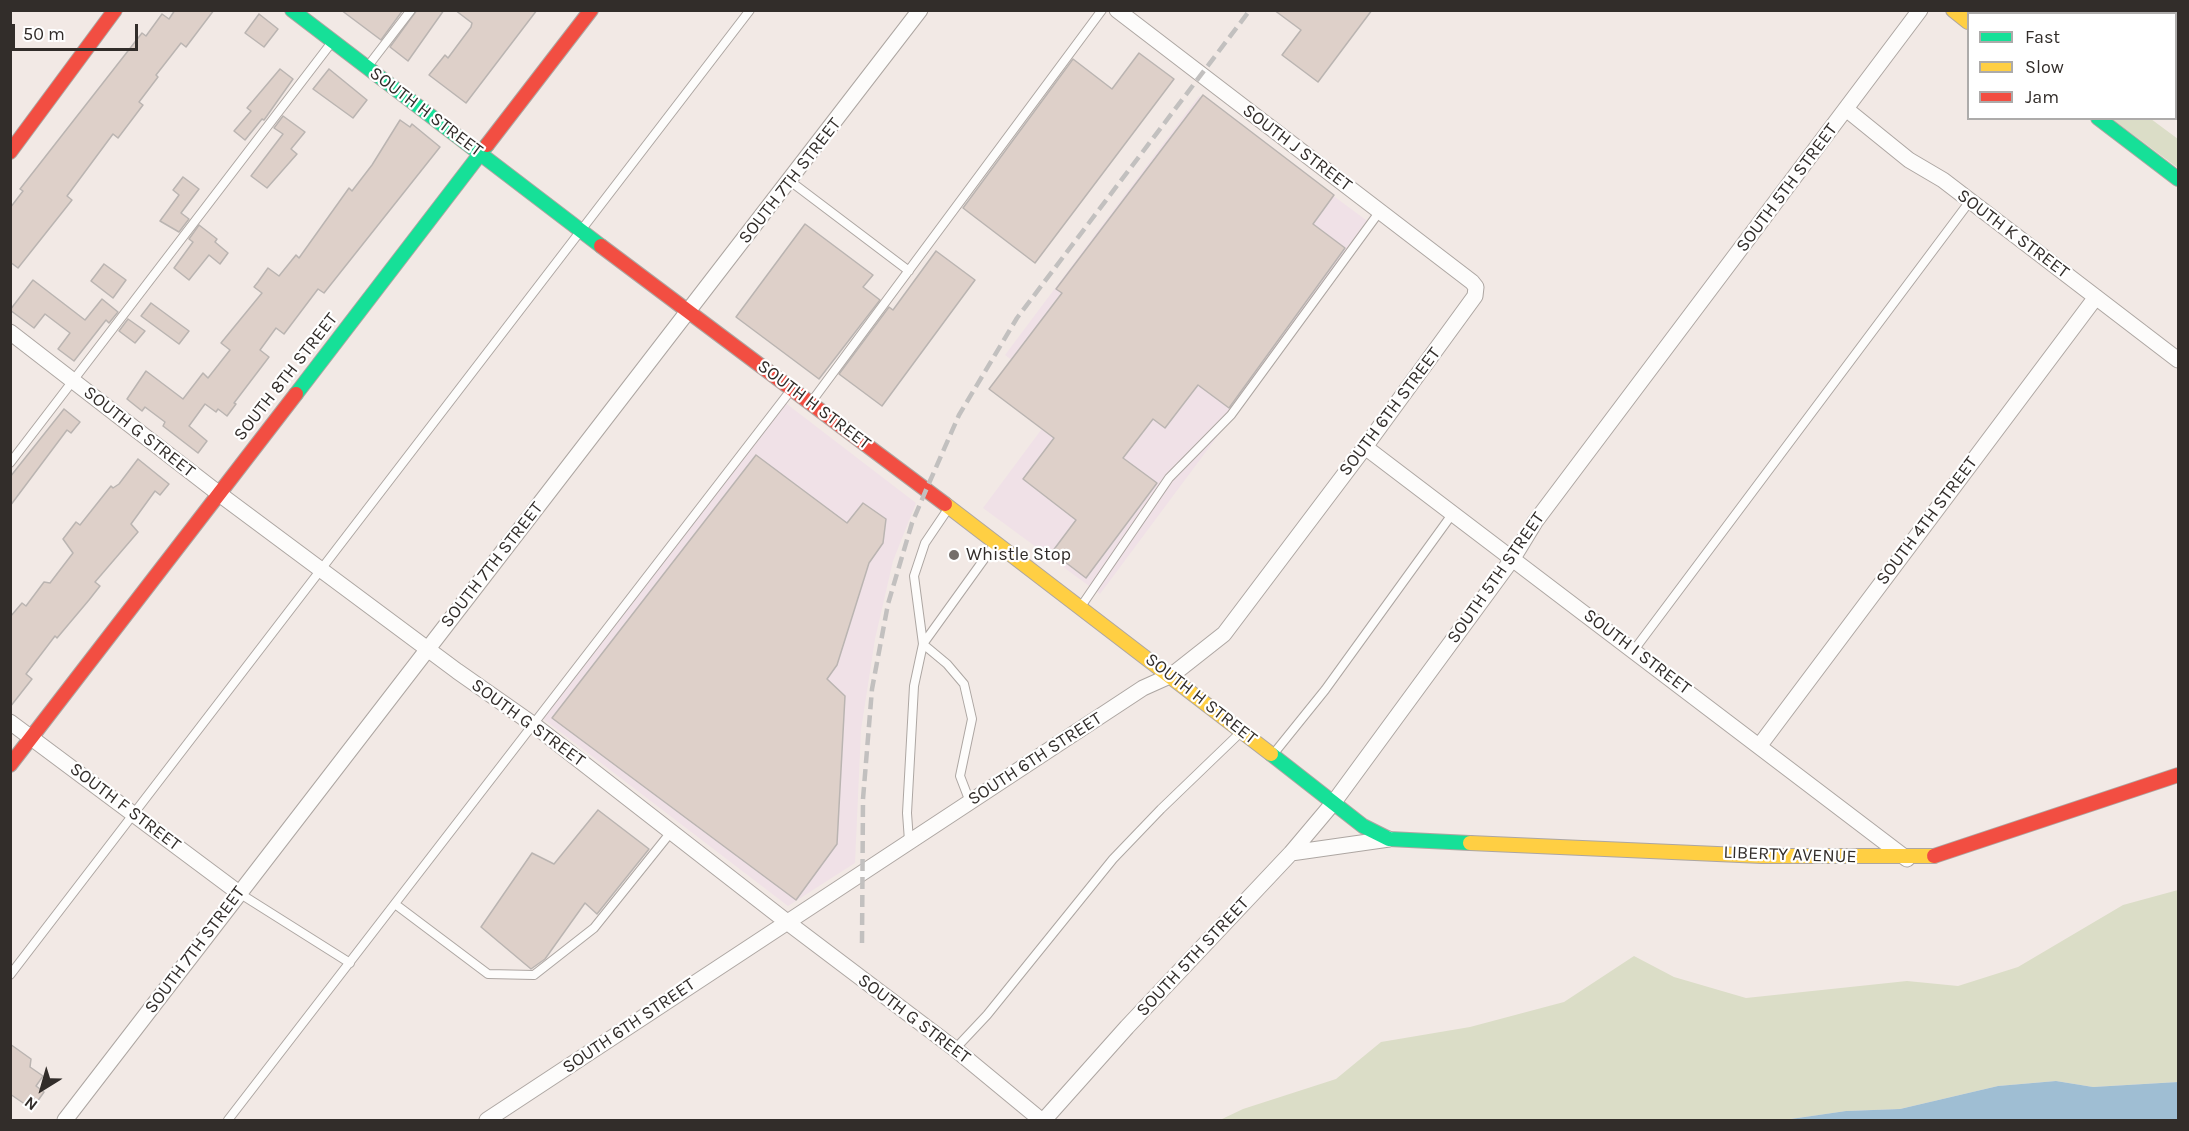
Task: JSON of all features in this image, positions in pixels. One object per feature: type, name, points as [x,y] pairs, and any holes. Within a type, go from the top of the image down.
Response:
[{"type":"main road","name":"SOUTH H STREET","points":[[292,10],[582,232],[1172,675],[1241,732],[1334,802]]},
{"type":"main road","name":"SOUTH 8TH STREET","points":[[10,765],[591,10]]},
{"type":"main road","points":[[1953,10],[1967,21]]},
{"type":"main road","points":[[10,152],[109,12]]},
{"type":"main road","points":[[2101,120],[2178,179]]},
{"type":"main road","name":"LIBERTY AVENUE","points":[[1334,802],[1363,826],[1389,839],[1762,856],[1907,859],[1929,858],[1949,852],[2178,775]]},
{"type":"street","name":"SOUTH 7TH STREET","points":[[65,1120],[920,10]]},
{"type":"street","name":"SOUTH J STREET","points":[[1117,10],[1476,287]]},
{"type":"street","name":"SOUTH 5TH STREET","points":[[1042,1120],[1291,853],[1334,802],[1513,558],[1535,522],[1920,10]]},
{"type":"street","name":"SOUTH K STREET","points":[[1846,109],[1909,160],[1943,180],[2178,360]]},
{"type":"street","name":"SOUTH 6TH STREET","points":[[487,1120],[1143,688],[1172,675],[1224,634],[1466,312],[1476,287]]},
{"type":"street","name":"SOUTH 4TH STREET","points":[[1760,745],[2096,297]]},
{"type":"street","name":"SOUTH G STREET","points":[[10,332],[218,493],[534,724],[786,922],[955,1049],[1042,1120]]},
{"type":"street","name":"SOUTH I STREET","points":[[1365,447],[1907,859]]},
{"type":"street","name":"SOUTH F STREET","points":[[10,722],[239,893]]},
{"type":"street","name":"LIBERTY AVENUE","points":[[1291,853],[1389,839]]},
{"type":"lane","points":[[367,68],[411,10]]},
{"type":"lane","points":[[10,975],[750,10]]},
{"type":"lane","points":[[811,403],[1102,10]]},
{"type":"lane","points":[[10,463],[333,42]]},
{"type":"lane","points":[[790,181],[909,271]]},
{"type":"lane","points":[[1634,650],[1970,201]]},
{"type":"lane","points":[[1081,607],[1169,478],[1231,415],[1380,212]]},
{"type":"lane","points":[[228,1120],[792,388]]},
{"type":"lane","points":[[909,841],[907,813],[914,686],[923,644],[914,576],[925,543],[949,507]]},
{"type":"lane","points":[[1272,755],[1325,690],[1453,513]]},
{"type":"lane","points":[[923,644],[996,542]]},
{"type":"lane","points":[[923,644],[948,664],[964,684],[972,719],[960,776],[970,802]]},
{"type":"lane","points":[[955,1049],[987,1016],[1022,968],[1113,859],[1241,732]]},
{"type":"lane","points":[[395,904],[488,974],[534,975],[594,928],[671,832]]},
{"type":"lane","points":[[239,893],[350,963]]},
{"type":"shaded area","points":[[1199,96],[1374,226],[1100,594],[983,508],[1064,399],[1005,355]]},
{"type":"shaded area","points":[[779,398],[916,503],[893,561],[875,639],[861,730],[855,863],[788,906],[537,714]]},
{"type":"green space","points":[[2113,120],[2152,120],[2178,139],[2178,168]]},
{"type":"green space","points":[[2178,890],[2178,1082],[2093,1087],[2056,1081],[1998,1086],[1900,1109],[1846,1111],[1784,1120],[1220,1120],[1243,1109],[1336,1079],[1381,1042],[1470,1027],[1564,1002],[1634,956],[1674,977],[1746,998],[1907,981],[1958,986],[2018,967],[2123,905]]},
{"type":"water","points":[[2056,1081],[2093,1087],[2178,1082],[2178,1120],[1784,1120],[1846,1111],[1900,1109],[1998,1086]]},
{"type":"building","points":[[175,10],[214,10],[186,47],[181,43],[156,75],[158,77],[139,102],[143,105],[118,138],[113,134],[67,196],[72,200],[18,268],[10,262],[10,208],[23,191],[20,189],[142,33],[146,36],[162,14],[169,19]]},
{"type":"building","points":[[341,10],[403,10],[381,40]]},
{"type":"building","points":[[417,10],[444,10],[408,61],[390,47]]},
{"type":"building","points":[[455,10],[537,10],[466,103],[429,75],[445,55],[448,58],[471,27],[472,23]]},
{"type":"building","points":[[1274,10],[1372,10],[1318,82],[1282,55],[1301,30]]},
{"type":"building","points":[[259,14],[278,29],[264,47],[245,33]]},
{"type":"building","points":[[1139,53],[1174,79],[1035,263],[963,208],[1073,59],[1112,89]]},
{"type":"building","points":[[280,69],[293,79],[264,120],[262,119],[245,140],[234,131],[251,111],[247,108]]},
{"type":"building","points":[[329,69],[367,100],[353,118],[313,89]]},
{"type":"building","points":[[1203,95],[1334,195],[1313,224],[1345,248],[1229,408],[1198,385],[1165,428],[1153,419],[1123,458],[1157,483],[1086,578],[1052,552],[1076,520],[1023,479],[1054,438],[989,389],[1062,293],[1056,289]]},
{"type":"building","points":[[283,116],[305,132],[291,149],[297,154],[267,188],[251,176],[283,134],[274,128]]},
{"type":"building","points":[[400,120],[410,127],[412,124],[440,147],[324,293],[318,289],[284,334],[276,328],[260,350],[269,357],[234,403],[236,404],[227,416],[218,409],[216,412],[205,404],[189,426],[207,441],[198,453],[163,426],[165,422],[145,407],[142,411],[127,399],[146,371],[183,399],[203,373],[208,378],[230,350],[221,343],[262,293],[254,287],[268,268],[279,276],[296,255],[299,258],[349,188],[352,191],[372,165]]},
{"type":"building","points":[[183,177],[199,189],[181,213],[189,219],[179,232],[160,221],[179,195],[173,190]]},
{"type":"building","points":[[805,224],[873,275],[863,287],[880,300],[819,379],[736,317]]},
{"type":"building","points":[[199,225],[217,239],[215,242],[228,253],[220,264],[209,255],[189,280],[174,268],[193,242],[189,239]]},
{"type":"building","points":[[936,251],[975,280],[882,406],[839,374],[889,307],[893,310]]},
{"type":"building","points":[[104,264],[126,280],[113,298],[91,281]]},
{"type":"building","points":[[33,280],[85,320],[102,299],[118,312],[109,323],[106,320],[74,361],[58,349],[70,333],[45,314],[34,328],[10,310]]},
{"type":"building","points":[[151,303],[189,331],[179,344],[141,316]]},
{"type":"building","points":[[128,319],[145,331],[135,343],[119,331]]},
{"type":"building","points":[[64,409],[80,422],[71,433],[67,430],[10,506],[10,477]]},
{"type":"building","points":[[756,455],[847,523],[863,503],[886,519],[883,543],[869,563],[837,665],[827,679],[845,696],[837,844],[796,900],[552,718]]},
{"type":"building","points":[[138,459],[169,484],[160,495],[155,491],[131,524],[138,532],[95,582],[100,586],[89,600],[57,638],[55,636],[26,674],[32,679],[10,707],[10,617],[22,603],[26,606],[44,582],[50,583],[73,553],[63,539],[76,522],[80,525],[111,486],[113,488],[119,484]]},
{"type":"building","points":[[598,810],[649,849],[597,914],[585,903],[545,959],[531,969],[481,927],[532,853],[554,864]]},
{"type":"building","points":[[10,1044],[31,1059],[30,1067],[43,1076],[36,1086],[44,1092],[32,1109],[10,1094]]},
{"type":"railway","points":[[862,943],[863,799],[872,689],[888,604],[912,523],[959,415],[1017,318],[1250,10]]},
{"type":"traffic: fast","points":[[292,10],[601,246]]},
{"type":"traffic: fast","points":[[2101,120],[2178,179]]},
{"type":"traffic: fast","points":[[296,394],[487,145]]},
{"type":"traffic: fast","points":[[1271,754],[1363,826],[1389,839],[1470,843]]},
{"type":"traffic: slow","points":[[1953,10],[1967,21]]},
{"type":"traffic: slow","points":[[945,504],[1271,754]]},
{"type":"traffic: slow","points":[[1470,843],[1762,856],[1934,856]]},
{"type":"traffic: jam","points":[[10,152],[115,10]]},
{"type":"traffic: jam","points":[[487,145],[591,10]]},
{"type":"traffic: jam","points":[[601,246],[945,504]]},
{"type":"traffic: jam","points":[[10,765],[296,394]]},
{"type":"traffic: jam","points":[[1934,856],[2178,775]]},
{"type":"place","name":"Whistle Stop","points":[[954,555]]}]
